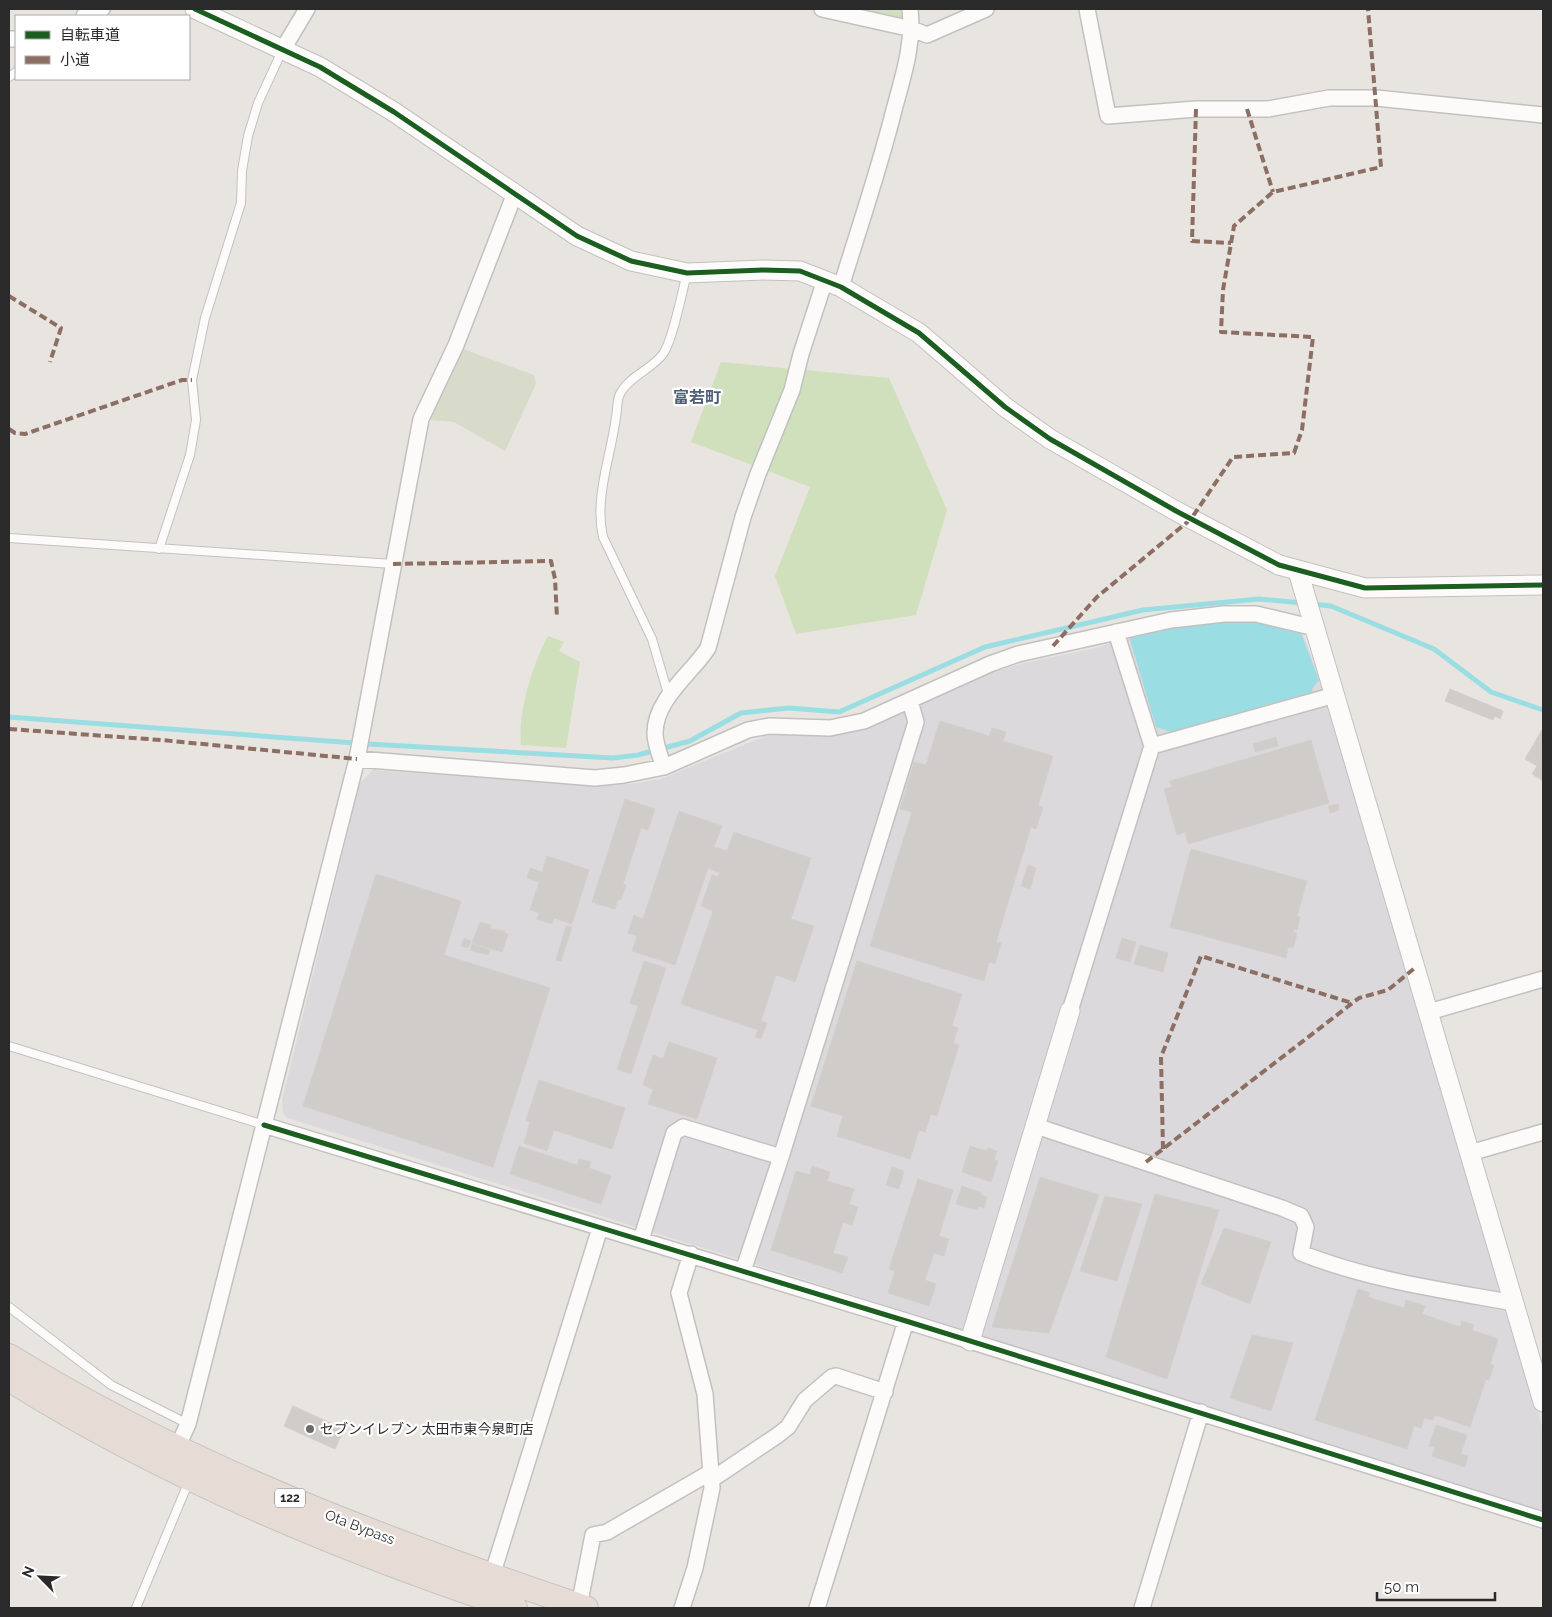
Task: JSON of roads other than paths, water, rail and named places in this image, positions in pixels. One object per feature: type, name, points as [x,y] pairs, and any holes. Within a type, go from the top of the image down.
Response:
[{"type":"highway","name":"Ota Bypass","points":[[9,1356],[70,1393],[177,1448],[336,1519],[583,1607]]},
{"type":"highway","name":"Ota Bypass","points":[[9,1380],[56,1409],[191,1477],[326,1539],[482,1603],[515,1608]]},
{"type":"street","points":[[87,15],[102,9]]},
{"type":"street","points":[[195,9],[320,68],[394,112],[577,236],[631,261],[687,274],[763,270],[800,271],[833,283],[919,333],[1006,407],[1050,439],[1191,519],[1280,565],[1298,572],[1365,588],[1543,585]]},
{"type":"street","points":[[283,49],[307,9]]},
{"type":"street","points":[[822,9],[927,35],[986,9]]},
{"type":"street","points":[[660,754],[656,722],[669,697],[699,662],[708,648],[743,517],[792,390],[800,354],[833,283],[884,149],[908,58],[912,30],[910,9]]},
{"type":"street","points":[[1087,9],[1108,116],[1196,109],[1268,109],[1329,98],[1376,98],[1543,115]]},
{"type":"street","points":[[177,1448],[188,1424],[358,754],[421,418],[456,345],[515,194]]},
{"type":"street","points":[[1298,572],[1543,1402]]},
{"type":"street","points":[[358,754],[595,778],[624,776],[660,754],[748,730],[769,726],[830,728],[864,721],[1018,654],[1171,620],[1224,614],[1310,612]]},
{"type":"street","points":[[970,1341],[1152,746],[1116,632]]},
{"type":"street","points":[[1152,746],[1335,696]]},
{"type":"street","points":[[743,1271],[781,1157],[916,722],[910,701]]},
{"type":"street","points":[[1429,1012],[1543,979]]},
{"type":"street","points":[[264,1125],[906,1320],[1543,1520]]},
{"type":"street","points":[[1036,1126],[1301,1216],[1306,1227],[1301,1253],[1327,1263],[1393,1282],[1514,1303]]},
{"type":"street","points":[[641,1240],[674,1134],[683,1127],[781,1157]]},
{"type":"street","points":[[1470,1153],[1543,1132]]},
{"type":"street","points":[[482,1603],[600,1228]]},
{"type":"street","points":[[682,1608],[695,1568],[712,1488],[705,1394],[679,1293],[690,1254]]},
{"type":"street","points":[[817,1608],[906,1320]]},
{"type":"street","points":[[583,1607],[593,1535],[607,1532],[711,1476],[778,1435],[788,1427],[805,1400],[832,1377],[836,1376],[884,1392]]},
{"type":"street","points":[[1142,1608],[1201,1412]]},
{"type":"lane","points":[[159,549],[190,455],[196,420],[192,380],[205,318],[241,203],[242,171],[248,136],[258,103],[283,49]]},
{"type":"lane","points":[[669,697],[652,639],[603,537],[600,524],[603,482],[616,416],[617,399],[622,390],[664,353],[675,323],[687,274]]},
{"type":"lane","points":[[9,538],[393,564]]},
{"type":"lane","points":[[9,1046],[264,1125]]},
{"type":"lane","points":[[9,1307],[111,1384],[188,1424]]},
{"type":"lane","points":[[136,1608],[191,1477]]},
{"type":"water","points":[[1224,619],[1256,620],[1301,633],[1319,680],[1312,689],[1313,692],[1171,732],[1156,727],[1129,636],[1174,626]]},
{"type":"waterway","points":[[9,717],[368,744],[613,758],[638,755],[690,741],[741,713],[789,708],[839,712],[985,647],[1143,610],[1259,599],[1303,603]]},
{"type":"waterway","points":[[1312,604],[1331,606],[1434,649],[1491,692],[1543,710]]},
{"type":"place","name":"セブンイレブン 太田市東今泉町店","points":[[310,1429]]},
{"type":"district","name":"富若町","points":[[697,397]]}]
